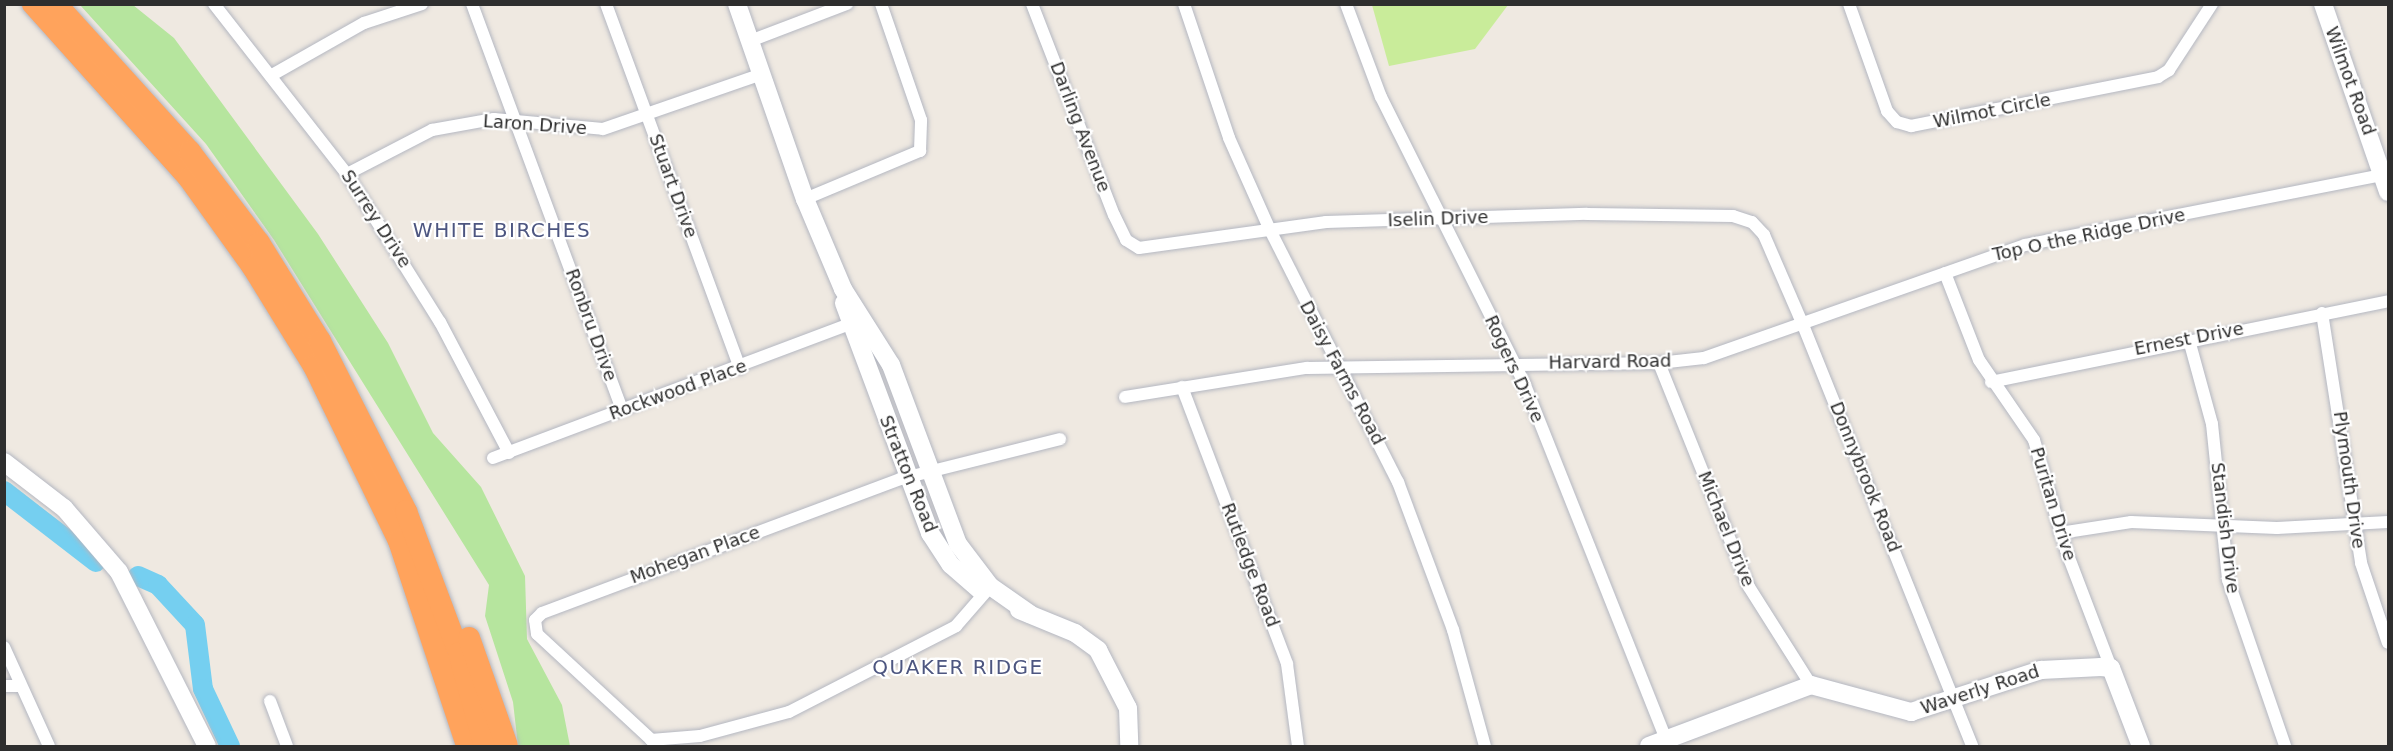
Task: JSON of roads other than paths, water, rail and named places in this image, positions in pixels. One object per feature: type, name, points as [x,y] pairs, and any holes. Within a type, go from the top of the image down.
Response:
[{"type":"highway","points":[[33,4],[189,178],[304,349],[399,541],[467,747]]},
{"type":"highway","points":[[56,4],[165,121],[259,243],[338,373],[406,511],[443,573],[507,747]]},
{"type":"highway","points":[[406,511],[456,644],[485,747]]},
{"type":"street","name":"Surrey Drive","points":[[214,4],[272,75],[347,174],[440,322],[509,453]]},
{"type":"street","points":[[272,75],[343,33],[422,4]]},
{"type":"street","name":"Ronbru Drive","points":[[472,4],[622,410]]},
{"type":"street","name":"Stuart Drive","points":[[606,4],[740,368]]},
{"type":"street","name":"Stratton Road","points":[[736,4],[805,199],[856,322],[908,478],[951,565],[987,590],[1030,614],[1075,633],[1110,665],[1128,708],[1129,747]]},
{"type":"street","points":[[750,41],[847,4]]},
{"type":"street","points":[[805,199],[920,151],[921,120],[881,4]]},
{"type":"street","name":"Darling Avenue","points":[[1032,4],[1114,215],[1134,246]]},
{"type":"street","name":"Daisy Farms Road","points":[[1184,4],[1229,138],[1270,230],[1398,482],[1434,574],[1485,747]]},
{"type":"street","name":"Rogers Drive","points":[[1346,4],[1381,97],[1513,363],[1657,743]]},
{"type":"street","name":"Wilmot Circle","points":[[1849,4],[1887,111],[1897,122],[1911,126],[2158,77],[2212,4]]},
{"type":"street","name":"Wilmot Circle","points":[[2193,32],[2200,4]]},
{"type":"street","name":"Wilmot Road","points":[[2323,4],[2386,183]]},
{"type":"street","name":"Laron Drive","points":[[347,174],[432,130],[482,120],[514,121],[592,130],[647,115],[762,74]]},
{"type":"street","name":"Top O the Ridge Drive","points":[[1803,326],[2025,245],[2386,183]]},
{"type":"street","name":"Iselin Drive","points":[[1134,246],[1270,230],[1441,218],[1598,214],[1743,219]]},
{"type":"street","name":"Donnybrook Road","points":[[1743,219],[1764,235],[1955,700],[1972,747]]},
{"type":"street","name":"Puritan Drive","points":[[1945,273],[1991,382],[2034,440],[2060,533],[2141,747]]},
{"type":"street","name":"Ernest Drive","points":[[1991,382],[2189,339],[2388,301]]},
{"type":"street","name":"Plymouth Drive","points":[[2322,314],[2361,563],[2388,643]]},
{"type":"street","name":"Stratton Road","points":[[856,322],[883,348],[932,471],[958,544],[987,590]]},
{"type":"street","name":"Rockwood Place","points":[[493,458],[740,368],[856,322]]},
{"type":"street","name":"Harvard Road","points":[[1125,397],[1260,373],[1341,367],[1513,363],[1659,363],[1741,349],[1803,326]]},
{"type":"street","name":"Standish Drive","points":[[2189,339],[2212,424],[2222,524],[2237,613],[2285,747]]},
{"type":"street","name":"Michael Drive","points":[[1659,363],[1749,587],[1811,685]]},
{"type":"street","name":"Rutledge Road","points":[[1182,387],[1287,664],[1298,747]]},
{"type":"street","points":[[908,478],[1060,439]]},
{"type":"street","points":[[4,462],[64,508],[119,572],[207,747]]},
{"type":"street","name":"Mohegan Place","points":[[655,743],[567,659],[537,634],[535,620],[542,613],[908,478]]},
{"type":"street","points":[[2060,533],[2131,522],[2355,526],[2388,522]]},
{"type":"street","points":[[655,743],[700,736],[789,712],[956,626],[987,590]]},
{"type":"street","points":[[4,647],[49,747]]},
{"type":"street","name":"Waverly Road","points":[[1811,685],[1900,711],[1924,711],[2041,670],[2111,668]]},
{"type":"street","points":[[1657,743],[1811,685]]},
{"type":"street","points":[[4,686],[21,686]]},
{"type":"street","points":[[270,701],[287,747]]},
{"type":"waterway","points":[[4,491],[96,562]]},
{"type":"waterway","points":[[138,576],[158,585],[195,625],[203,689],[230,746]]},
{"type":"district","name":"WHITE BIRCHES","points":[[502,230]]},
{"type":"district","name":"QUAKER RIDGE","points":[[958,667]]}]
